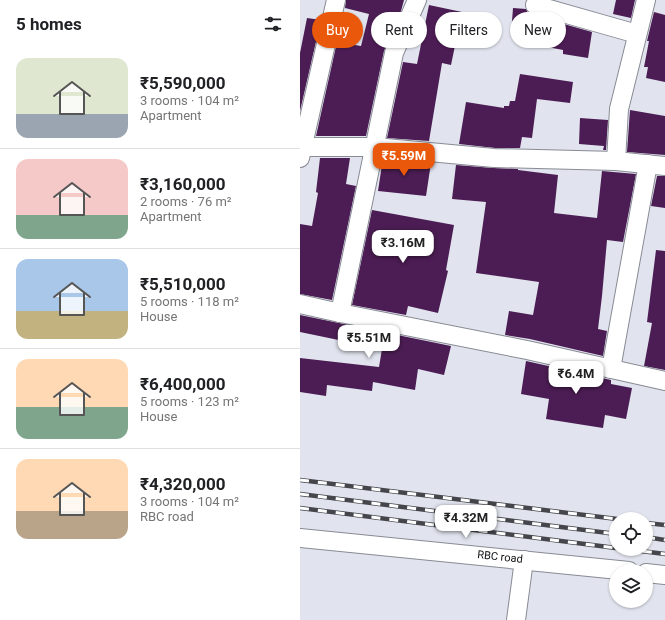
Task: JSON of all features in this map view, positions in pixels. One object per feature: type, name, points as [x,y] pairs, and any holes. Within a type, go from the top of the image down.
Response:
[{"type":"street","points":[[336,0],[301,151],[375,147],[494,158],[616,161],[656,165],[611,369]]},
{"type":"street","points":[[340,313],[394,53],[417,0]]},
{"type":"street","points":[[616,161],[619,109],[646,0]]},
{"type":"street","points":[[535,5],[637,34]]},
{"type":"street","points":[[300,304],[665,381]]},
{"type":"street","name":"RBC road","points":[[300,538],[609,569]]},
{"type":"street","points":[[516,620],[524,560]]},
{"type":"street","points":[[653,574],[665,575]]},
{"type":"building","points":[[346,0],[404,0],[401,12],[371,12],[371,48],[385,48],[366,136],[316,136],[336,48],[363,48],[363,38],[369,14],[345,8]]},
{"type":"building","points":[[616,0],[635,0],[631,18],[613,14]]},
{"type":"building","points":[[429,5],[462,12],[435,12],[435,48],[455,48],[451,65],[442,63],[429,141],[387,138],[403,62],[417,64],[420,48],[427,48],[427,15]]},
{"type":"building","points":[[513,8],[526,9],[528,12],[513,12]]},
{"type":"building","points":[[654,12],[665,15],[665,82],[646,78],[648,67],[644,67],[649,41],[647,41]]},
{"type":"building","points":[[307,18],[312,19],[312,48],[315,48],[300,111],[300,53]]},
{"type":"building","points":[[566,25],[592,32],[588,58],[563,54],[563,50],[552,48],[566,48]]},
{"type":"building","points":[[520,74],[573,82],[570,103],[537,99],[532,138],[522,137],[520,148],[495,148],[459,144],[466,102],[504,108],[504,106],[509,106],[510,101],[515,101]]},
{"type":"building","points":[[630,110],[665,116],[665,155],[627,152]]},
{"type":"building","points":[[580,118],[608,120],[606,150],[603,150],[604,146],[579,144]]},
{"type":"building","points":[[320,158],[350,158],[346,184],[356,186],[332,300],[300,294],[300,224],[312,226],[318,193],[316,192]]},
{"type":"building","points":[[383,158],[431,163],[426,196],[378,191]]},
{"type":"building","points":[[456,165],[518,169],[558,175],[554,213],[597,218],[602,171],[636,174],[623,242],[607,240],[598,329],[607,331],[603,356],[530,339],[505,335],[509,311],[533,315],[539,282],[476,273],[486,202],[452,199]]},
{"type":"building","points":[[657,176],[665,176],[665,208],[651,206]]},
{"type":"building","points":[[372,210],[454,225],[446,270],[448,271],[438,313],[408,306],[406,315],[352,305]]},
{"type":"building","points":[[656,250],[665,251],[665,370],[644,366],[652,323],[647,322]]},
{"type":"building","points":[[300,315],[451,346],[444,375],[418,369],[415,390],[373,382],[372,391],[327,385],[326,396],[300,392],[300,358],[379,367],[382,349],[300,332]]},
{"type":"building","points":[[526,361],[611,380],[611,384],[632,388],[626,419],[605,415],[603,428],[546,419],[549,399],[521,394]]},
{"type":"railway","points":[[300,480],[609,518]]},
{"type":"railway","points":[[300,494],[609,533]]},
{"type":"railway","points":[[300,508],[609,547]]},
{"type":"railway","points":[[653,524],[665,525]]},
{"type":"railway","points":[[653,538],[665,540]]},
{"type":"railway","points":[[653,552],[665,554]]}]
